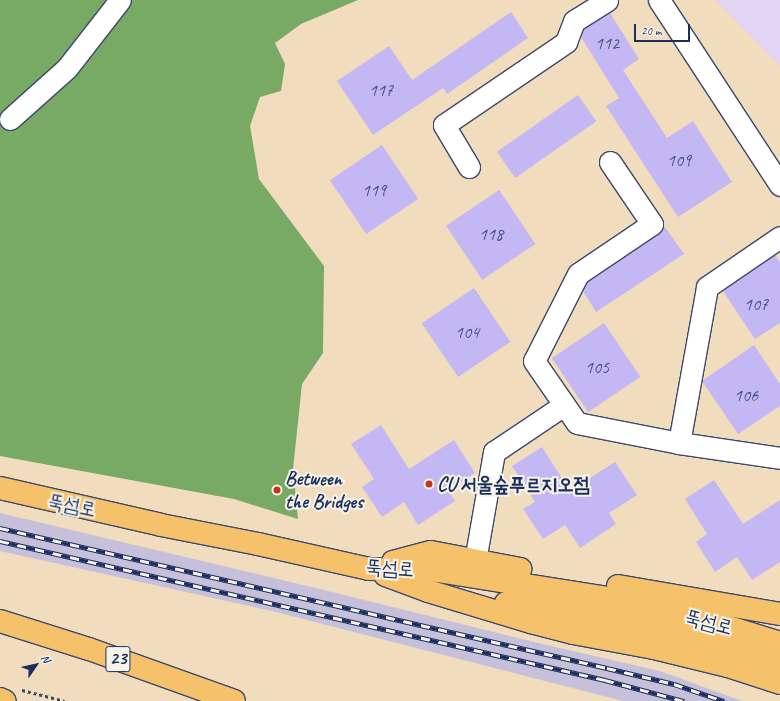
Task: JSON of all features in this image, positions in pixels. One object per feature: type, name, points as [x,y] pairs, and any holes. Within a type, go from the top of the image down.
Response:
[{"type":"main road","name":"뚝섬로","points":[[0,488],[161,525],[369,568],[430,570],[620,600],[709,621],[780,643]]},
{"type":"main road","points":[[369,568],[431,552],[780,614]]},
{"type":"main road","points":[[369,568],[428,591],[566,631],[654,648],[728,666],[780,683]]},
{"type":"main road","name":"뚝섬로","points":[[428,591],[626,622],[700,640],[780,664]]},
{"type":"main road","name":"23","points":[[0,621],[104,654],[234,701]]},
{"type":"street","points":[[10,119],[67,68],[120,0]]},
{"type":"street","points":[[469,167],[444,125],[566,42],[574,21],[607,0]]},
{"type":"street","points":[[659,0],[780,185]]},
{"type":"street","points":[[610,162],[652,224],[578,274],[534,361],[577,423],[679,443],[780,458]]},
{"type":"street","points":[[679,443],[707,287],[780,237]]},
{"type":"street","points":[[475,561],[494,452],[564,405]]},
{"type":"path","points":[[7,696],[65,701]]},
{"type":"shaded area","points":[[715,0],[780,0],[780,66]]},
{"type":"shaded area","points":[[0,513],[660,671],[742,701],[623,701],[272,611],[0,551]]},
{"type":"green space","points":[[0,0],[358,0],[301,24],[275,43],[285,64],[281,91],[260,97],[250,126],[259,179],[324,266],[323,353],[302,384],[293,469],[298,519],[234,499],[0,456]]},
{"type":"building","points":[[511,12],[528,38],[447,94],[443,88],[373,135],[337,81],[389,46],[412,80]]},
{"type":"building","points":[[610,13],[639,59],[623,70],[667,138],[693,121],[732,182],[678,217],[606,106],[619,98],[581,37],[584,29]]},
{"type":"building","points":[[578,95],[596,121],[515,178],[497,152]]},
{"type":"building","points":[[382,145],[418,199],[366,234],[330,180]]},
{"type":"building","points":[[499,190],[535,244],[482,280],[446,226]]},
{"type":"building","points":[[665,227],[684,254],[596,312],[583,291],[587,282],[659,234]]},
{"type":"building","points":[[775,255],[780,263],[780,323],[755,339],[723,291]]},
{"type":"building","points":[[474,288],[510,342],[458,377],[422,323]]},
{"type":"building","points":[[604,323],[640,377],[588,412],[552,358]]},
{"type":"building","points":[[754,345],[780,384],[780,406],[738,434],[702,381]]},
{"type":"building","points":[[381,425],[409,469],[454,440],[475,473],[448,491],[455,501],[418,525],[404,502],[382,517],[362,487],[374,479],[351,444]]},
{"type":"building","points":[[542,447],[570,491],[615,462],[637,495],[609,513],[616,524],[580,548],[565,525],[543,539],[523,509],[535,502],[512,466]]},
{"type":"building","points":[[714,480],[743,524],[780,500],[780,562],[752,580],[737,557],[715,572],[696,542],[707,534],[685,499]]},
{"type":"railway","points":[[0,528],[674,684],[724,701]]},
{"type":"railway","points":[[0,541],[605,680],[684,701]]},
{"type":"place","name":"CU 서울숲푸르지오점","points":[[429,484]]},
{"type":"place","name":"Between the Bridges","points":[[277,490]]}]
